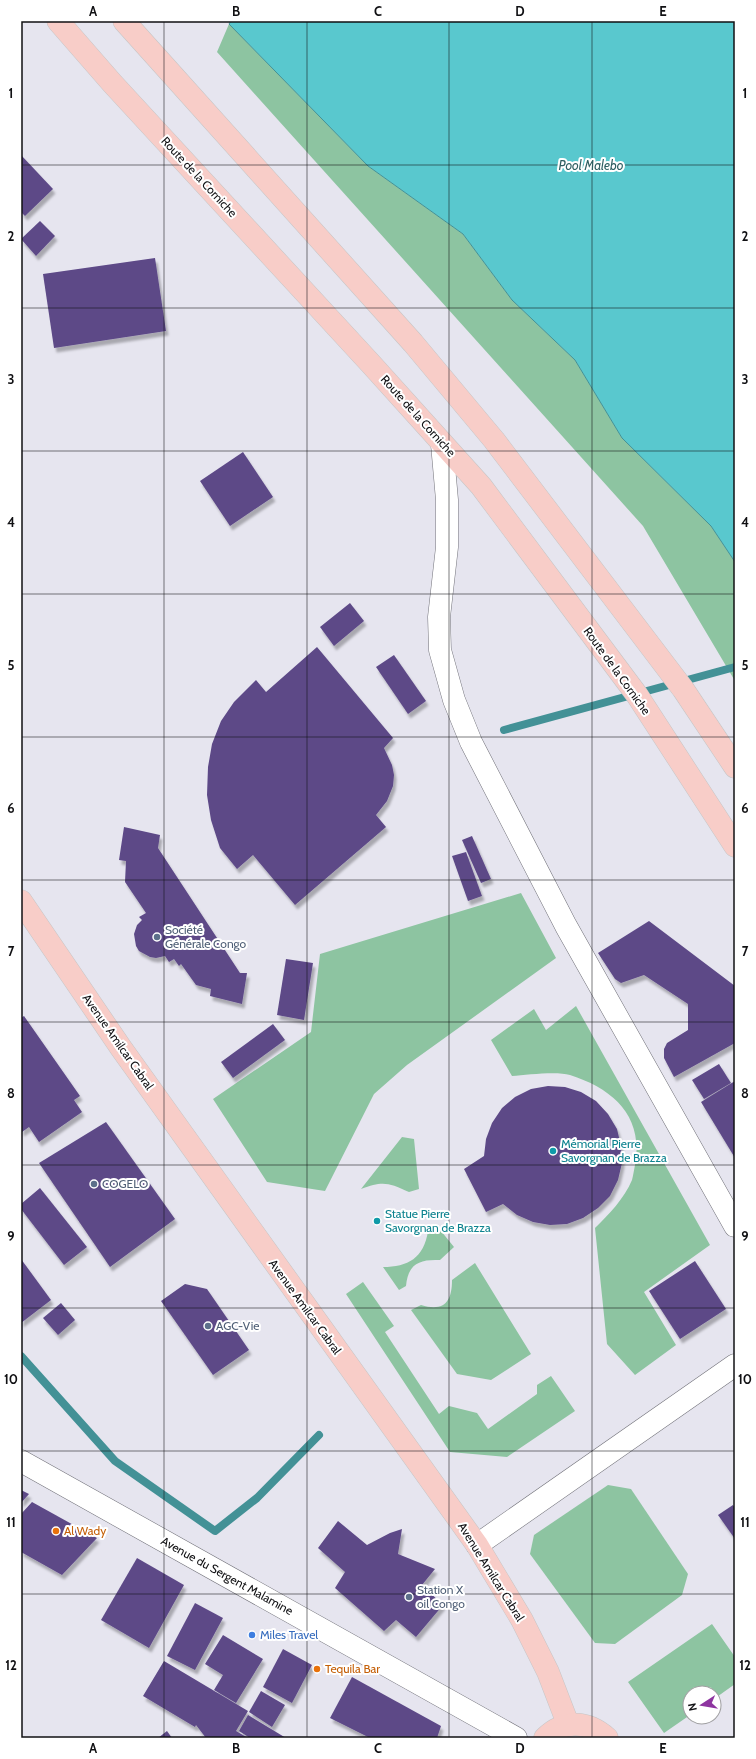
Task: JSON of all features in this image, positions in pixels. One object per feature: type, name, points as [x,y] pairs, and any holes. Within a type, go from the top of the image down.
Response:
[{"type":"main road","name":"Route de la Corniche","points":[[58,21],[117,89],[371,364],[481,486],[637,696],[735,846]]},
{"type":"main road","points":[[124,21],[418,349],[494,440],[654,648],[735,767]]},
{"type":"main road","name":"Avenue Amilcar Cabral","points":[[21,901],[121,1048],[477,1545],[522,1620],[548,1672],[568,1724]]},
{"type":"main road","points":[[545,1738],[558,1727],[579,1723],[590,1726],[607,1738]]},
{"type":"street","points":[[442,444],[447,500],[447,539],[439,617],[440,650],[454,700],[471,742],[566,926],[735,1226]]},
{"type":"street","points":[[477,1545],[735,1364]]},
{"type":"street","name":"Avenue du Sergent Malamine","points":[[21,1461],[516,1738]]},
{"type":"green space","points":[[229,24],[368,166],[463,234],[512,300],[575,360],[622,438],[711,526],[735,562],[735,681],[643,526],[217,52]]},
{"type":"green space","points":[[521,893],[556,958],[407,1065],[374,1094],[325,1191],[267,1182],[213,1099],[311,1032],[320,954]]},
{"type":"green space","points":[[576,1006],[710,1245],[644,1292],[676,1345],[635,1375],[607,1344],[595,1228],[611,1212],[629,1187],[632,1180],[637,1148],[635,1133],[630,1119],[622,1107],[600,1088],[570,1075],[549,1073],[512,1076],[491,1040],[534,1009],[546,1030]]},
{"type":"green space","points":[[402,1137],[414,1139],[419,1189],[409,1192],[396,1186],[380,1184],[361,1189]]},
{"type":"green space","points":[[437,1226],[454,1247],[440,1260],[426,1261],[416,1264],[409,1273],[406,1286],[399,1290],[383,1267],[400,1265],[413,1259],[423,1248],[428,1231]]},
{"type":"green space","points":[[475,1263],[531,1354],[491,1380],[457,1374],[411,1310],[421,1305],[429,1307],[441,1306],[448,1299],[452,1288],[452,1280]]},
{"type":"green space","points":[[363,1282],[394,1326],[385,1332],[439,1414],[449,1406],[477,1413],[488,1429],[537,1394],[537,1385],[551,1376],[575,1411],[507,1457],[450,1452],[346,1294]]},
{"type":"green space","points":[[608,1485],[631,1489],[688,1574],[682,1595],[615,1644],[595,1643],[530,1554],[534,1535]]},
{"type":"green space","points":[[712,1624],[735,1657],[735,1684],[722,1693],[722,1685],[682,1685],[682,1721],[664,1733],[628,1682]]},
{"type":"water","name":"Pool Malebo","points":[[231,21],[735,21],[735,562],[711,526],[622,438],[575,360],[512,300],[463,234],[368,166],[229,24]]},
{"type":"building","points":[[21,155],[53,189],[25,216],[21,212]]},
{"type":"building","points":[[40,221],[55,236],[36,256],[21,239]]},
{"type":"building","points":[[155,258],[166,331],[54,348],[43,274]]},
{"type":"building","points":[[243,452],[273,497],[230,526],[200,481]]},
{"type":"building","points":[[350,603],[364,621],[334,646],[320,627]]},
{"type":"building","points":[[317,647],[393,738],[384,748],[392,765],[394,775],[393,786],[387,801],[376,815],[386,827],[295,905],[253,855],[237,869],[220,848],[211,820],[207,795],[208,767],[212,744],[221,721],[234,702],[256,680],[266,692]]},
{"type":"building","points":[[394,655],[426,701],[408,714],[376,667]]},
{"type":"building","points":[[124,827],[160,835],[158,848],[240,973],[247,973],[242,1004],[210,996],[211,989],[196,985],[181,964],[179,966],[174,959],[169,962],[165,956],[156,958],[150,957],[139,951],[136,946],[134,934],[137,925],[142,920],[139,917],[146,913],[125,882],[126,861],[119,860]]},
{"type":"building","points":[[472,836],[491,879],[481,883],[462,840]]},
{"type":"building","points":[[466,852],[482,896],[468,901],[452,856]]},
{"type":"building","points":[[649,921],[735,986],[735,1043],[674,1077],[664,1058],[664,1049],[667,1043],[688,1030],[688,1004],[644,975],[621,983],[615,979],[598,953]]},
{"type":"building","points":[[286,959],[313,963],[304,1020],[277,1015]]},
{"type":"building","points":[[24,1016],[80,1096],[74,1100],[82,1112],[39,1142],[29,1127],[22,1132],[21,1130],[21,1018]]},
{"type":"building","points":[[273,1024],[285,1040],[233,1078],[221,1062]]},
{"type":"building","points":[[719,1064],[731,1083],[704,1099],[692,1080]]},
{"type":"building","points":[[735,1081],[735,1158],[701,1102]]},
{"type":"building","name":"Mémorial Pierre Savorgnan de Brazza","points":[[548,1086],[565,1087],[581,1092],[596,1101],[608,1114],[617,1129],[621,1146],[622,1163],[618,1180],[610,1196],[598,1208],[583,1218],[567,1224],[550,1225],[533,1222],[517,1215],[503,1204],[486,1212],[464,1169],[484,1156],[486,1139],[492,1123],[502,1108],[515,1097],[531,1089]]},
{"type":"building","points":[[106,1122],[175,1219],[110,1267],[39,1163]]},
{"type":"building","points":[[40,1188],[87,1247],[64,1265],[21,1209],[21,1204]]},
{"type":"building","points":[[21,1259],[51,1300],[21,1323]]},
{"type":"building","points":[[695,1261],[726,1309],[680,1339],[649,1291]]},
{"type":"building","points":[[185,1284],[207,1289],[249,1350],[213,1375],[161,1301]]},
{"type":"building","points":[[61,1303],[75,1320],[58,1335],[43,1318]]},
{"type":"building","points":[[21,1490],[29,1494],[21,1503]]},
{"type":"building","points":[[32,1502],[97,1538],[62,1575],[21,1552],[21,1514]]},
{"type":"building","points":[[733,1505],[735,1508],[735,1539],[718,1515]]},
{"type":"building","points":[[338,1521],[367,1545],[390,1533],[402,1529],[398,1554],[435,1569],[422,1585],[443,1605],[416,1637],[396,1620],[384,1631],[335,1588],[345,1572],[318,1548]]},
{"type":"building","points":[[137,1558],[184,1585],[149,1648],[101,1620]]},
{"type":"building","points":[[195,1603],[223,1618],[195,1670],[167,1656]]},
{"type":"building","points":[[223,1635],[263,1659],[236,1703],[214,1690],[223,1675],[205,1664]]},
{"type":"building","points":[[283,1649],[312,1665],[292,1703],[263,1687]]},
{"type":"building","points":[[164,1661],[248,1711],[236,1731],[248,1738],[206,1738],[196,1725],[195,1727],[143,1696]]},
{"type":"building","points":[[352,1677],[441,1726],[437,1738],[370,1738],[330,1718]]},
{"type":"building","points":[[261,1691],[285,1705],[272,1727],[249,1712]]},
{"type":"building","points":[[248,1715],[286,1738],[250,1738],[239,1731]]},
{"type":"building","points":[[167,1731],[172,1738],[158,1738]]},
{"type":"waterway","points":[[504,730],[735,667]]},
{"type":"waterway","points":[[21,1356],[115,1461],[215,1531],[257,1498],[319,1435]]},
{"type":"place","name":"Société Générale Congo","points":[[157,937]]},
{"type":"place","name":"Mémorial Pierre Savorgnan de Brazza","points":[[553,1151]]},
{"type":"place","name":"COGELO","points":[[94,1184]]},
{"type":"place","name":"Statue Pierre Savorgnan de Brazza","points":[[377,1221]]},
{"type":"place","name":"AGC-Vie","points":[[208,1326]]},
{"type":"place","name":"Al Wady","points":[[56,1531]]},
{"type":"place","name":"Station X oil Congo","points":[[409,1597]]},
{"type":"place","name":"Miles Travel","points":[[252,1635]]},
{"type":"place","name":"Tequila Bar","points":[[317,1669]]}]
